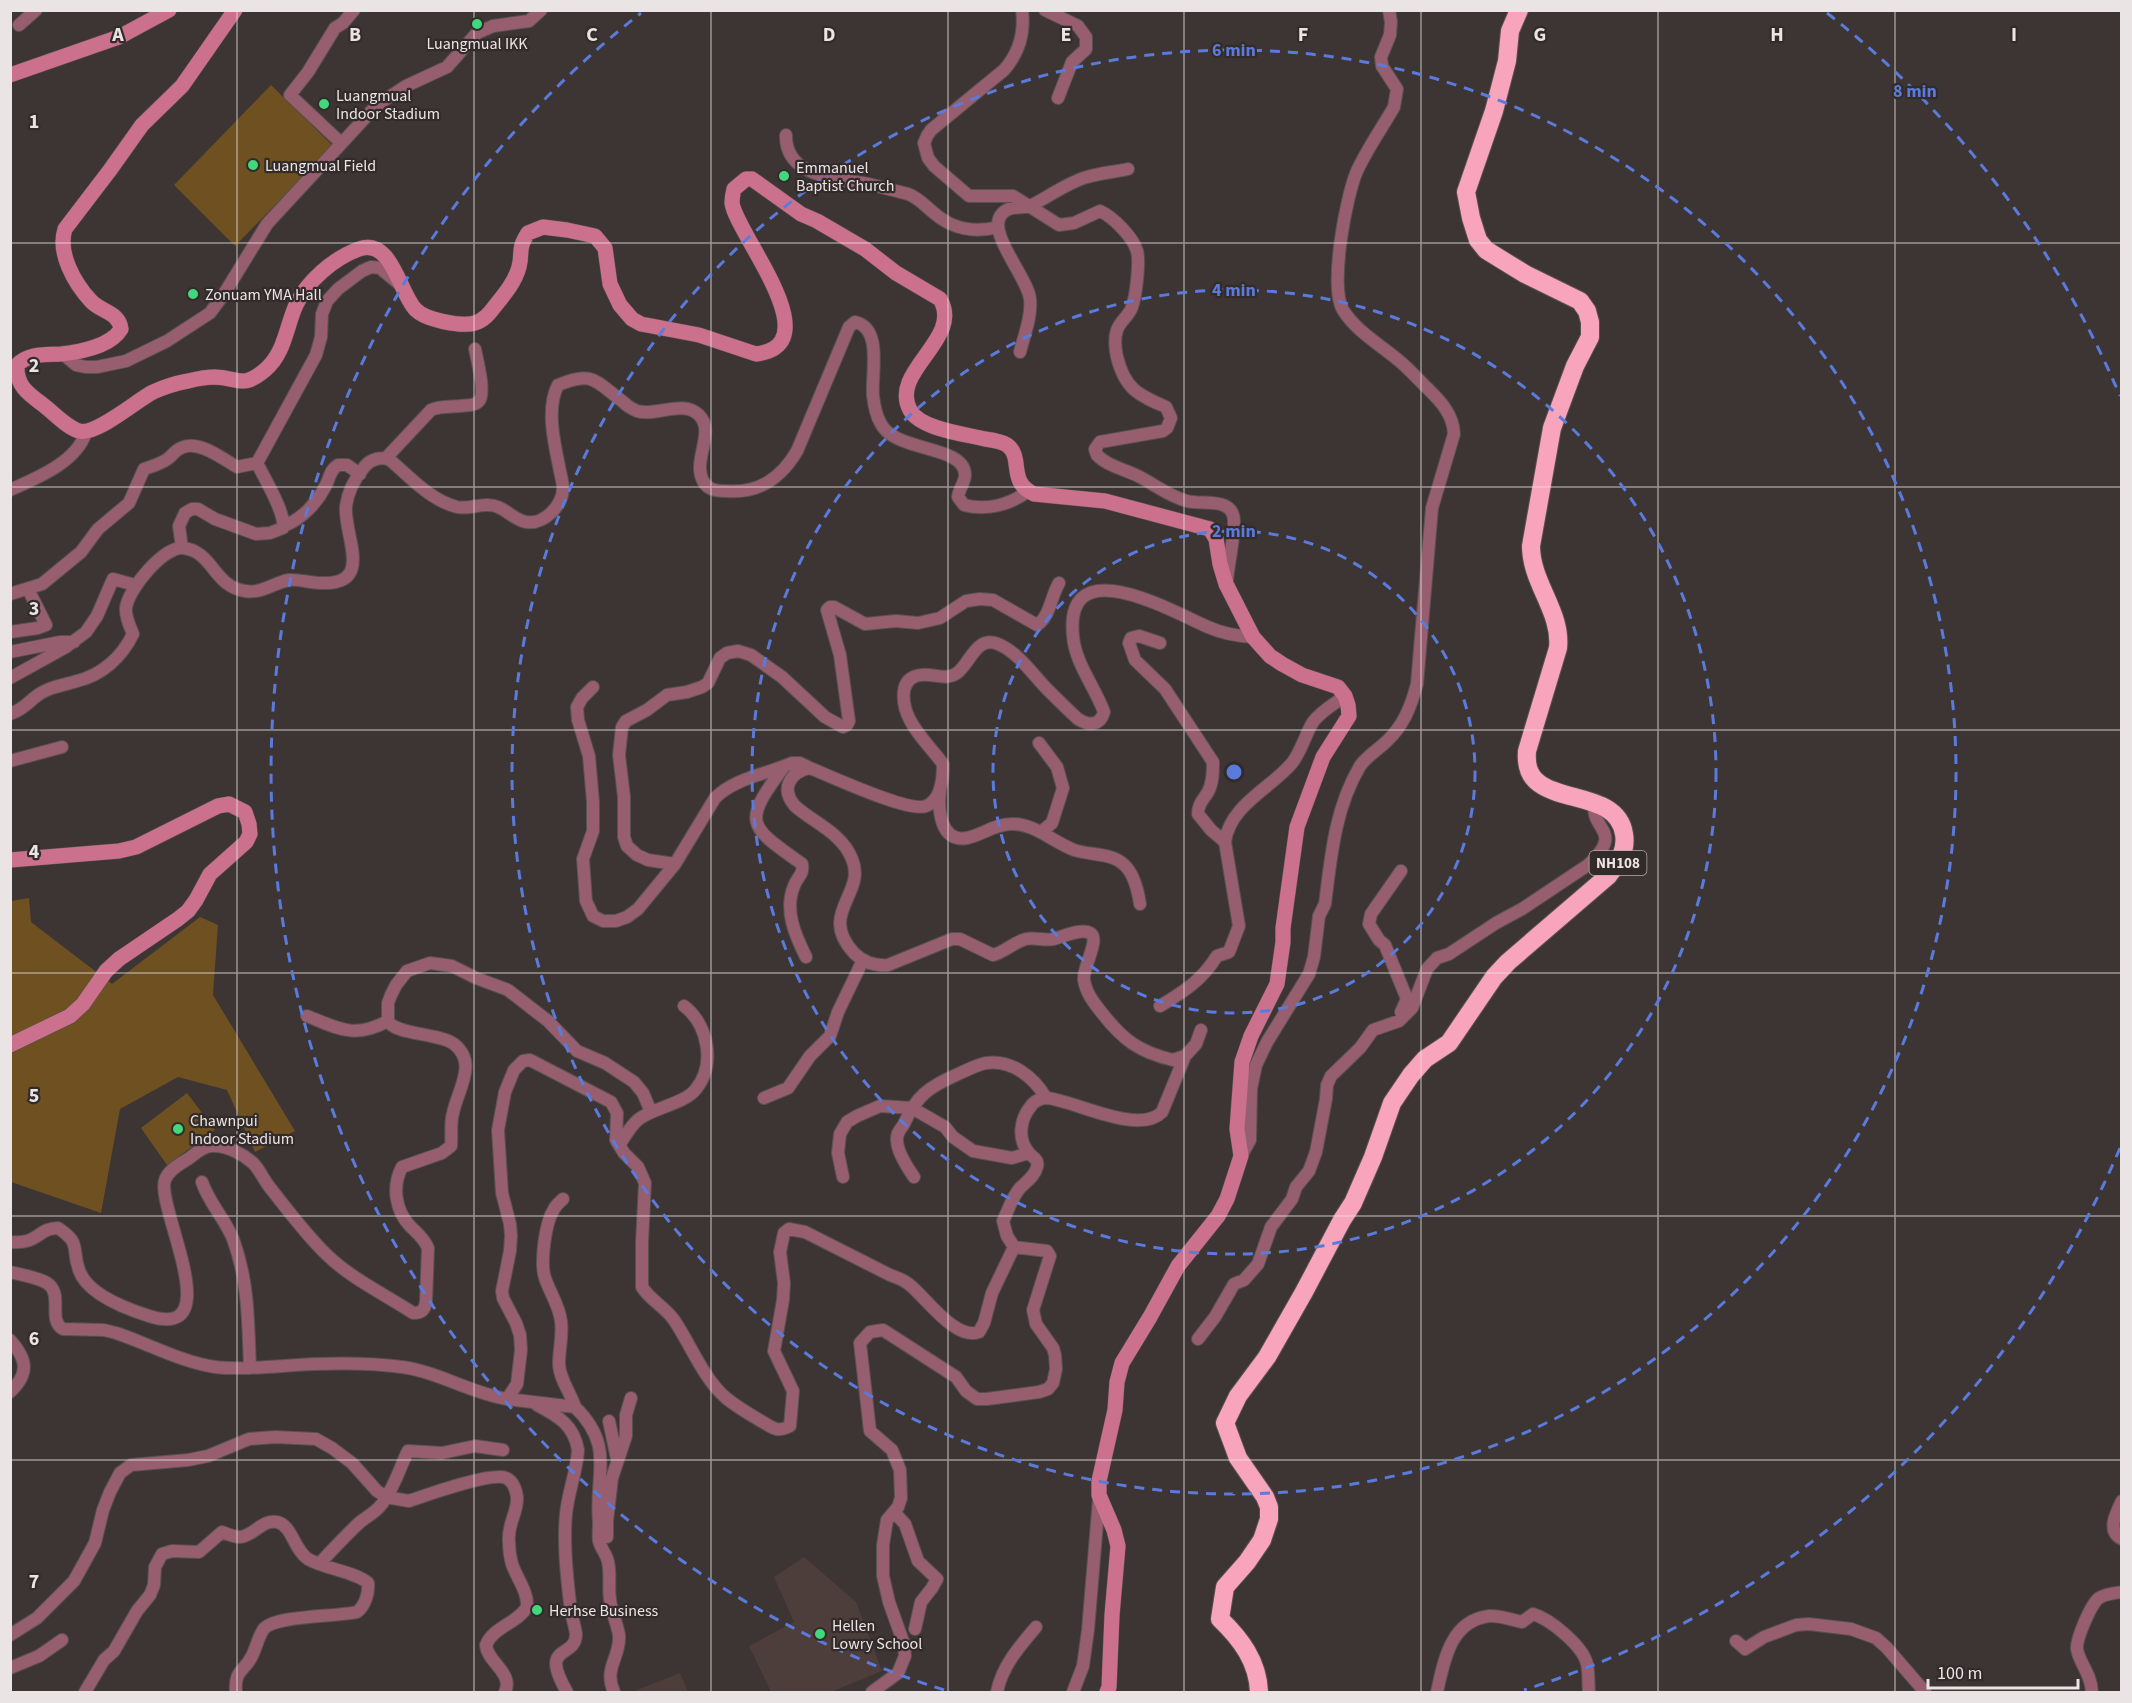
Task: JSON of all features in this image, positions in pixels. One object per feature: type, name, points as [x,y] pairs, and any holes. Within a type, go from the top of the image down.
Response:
[{"type":"highway","name":"NH108","points":[[1259,1692],[1258,1680],[1251,1660],[1240,1638],[1220,1619],[1225,1587],[1247,1562],[1262,1540],[1269,1518],[1269,1507],[1265,1497],[1238,1458],[1225,1423],[1238,1395],[1267,1357],[1305,1292],[1353,1203],[1373,1157],[1392,1103],[1411,1075],[1425,1059],[1449,1043],[1494,977],[1508,962],[1608,876],[1620,861],[1626,844],[1623,828],[1616,816],[1606,808],[1549,789],[1538,783],[1530,774],[1526,764],[1527,751],[1559,638],[1555,619],[1531,560],[1531,546],[1552,428],[1575,366],[1590,337],[1590,322],[1587,311],[1580,301],[1525,274],[1486,250],[1474,230],[1466,192],[1494,111],[1507,61],[1510,31],[1519,10]]},
{"type":"street","points":[[20,25],[36,10]]},
{"type":"street","points":[[10,75],[119,37],[169,10]]},
{"type":"street","points":[[235,10],[182,86],[142,125],[65,229],[62,239],[63,249],[77,282],[96,306],[115,316],[120,322],[121,329],[111,339],[63,354],[23,359],[17,365],[16,375],[19,384],[26,392],[69,425],[78,431],[86,432],[98,427],[145,397],[170,386],[214,377],[245,382],[268,368],[274,360],[285,341],[296,304],[309,285],[324,270],[359,248],[380,250],[387,256],[400,285],[420,314],[441,321],[474,323],[486,318],[513,281],[519,267],[520,249],[528,233],[543,227],[595,236],[604,248],[610,284],[620,304],[632,319],[641,324],[699,335],[756,354],[763,354],[772,350],[783,336],[785,316],[766,270],[732,204],[734,189],[746,179],[752,179],[801,214],[866,249],[896,273],[940,299],[944,306],[946,321],[915,372],[907,392],[908,407],[917,419],[926,424],[1006,444],[1013,454],[1020,484],[1034,494],[1106,501],[1210,529],[1216,539],[1226,584],[1253,637],[1270,656],[1281,664],[1302,675],[1338,687],[1345,696],[1349,716],[1323,757],[1297,827],[1277,984],[1251,1036],[1242,1062],[1237,1129],[1241,1156]]},
{"type":"street","points":[[341,143],[290,95],[308,72],[335,28],[344,23],[354,10]]},
{"type":"street","points":[[63,354],[76,365],[86,367],[126,361],[167,341],[210,313],[267,224],[377,105],[406,86],[447,67],[477,33],[493,26],[529,21],[541,10]]},
{"type":"street","points":[[1022,10],[1020,42],[1011,62],[931,130],[927,136],[925,151],[934,166],[969,196],[1013,196],[1050,220],[1066,225],[1100,211],[1106,214],[1134,244],[1138,260],[1134,303],[1116,332],[1116,352],[1121,372],[1128,384],[1142,397],[1166,407],[1171,418],[1167,428],[1163,431],[1100,442],[1095,449],[1096,455],[1178,498],[1223,505],[1229,509],[1234,520],[1226,584]]},
{"type":"street","points":[[1045,10],[1078,26],[1086,36],[1086,49],[1072,62],[1058,98]]},
{"type":"street","points":[[1073,1692],[1083,1666],[1100,1495],[1099,1481],[1110,1435],[1117,1382],[1122,1363],[1178,1266],[1218,1216],[1227,1199],[1241,1156],[1250,1140],[1251,1089],[1256,1065],[1283,1014],[1309,974],[1314,957],[1319,916],[1325,904],[1338,818],[1348,788],[1362,763],[1389,739],[1403,722],[1411,705],[1419,663],[1432,508],[1454,434],[1454,425],[1441,402],[1400,362],[1350,320],[1338,298],[1338,266],[1349,197],[1357,172],[1394,107],[1396,99],[1397,89],[1382,66],[1381,57],[1390,35],[1389,10]]},
{"type":"street","points":[[786,135],[785,146],[800,165],[818,175],[828,179],[862,183],[911,195],[945,222],[963,228],[985,230],[998,227]]},
{"type":"street","points":[[1020,352],[1031,310],[1030,297],[1027,286],[1008,253],[998,227],[1000,216],[1007,209],[1030,207],[1083,178],[1128,169]]},
{"type":"street","points":[[257,463],[316,355],[321,337],[321,320],[327,301],[352,278],[371,267],[385,271],[400,285]]},
{"type":"street","points":[[386,458],[424,490],[457,507],[497,506],[520,520],[528,522],[542,519],[552,513],[560,502],[563,488],[554,442],[552,416],[554,391],[558,385],[586,377],[594,380],[636,411],[683,408],[693,410],[701,416],[706,425],[700,474],[706,486],[713,490],[729,492],[752,489],[768,483],[789,464],[849,327],[855,322],[862,324],[869,331],[872,341],[873,396],[883,429],[901,440],[949,454],[955,458],[964,471],[965,477],[958,497],[964,505],[995,506],[1020,498],[1028,491]]},
{"type":"street","points":[[10,714],[27,706],[41,692],[93,675],[117,659],[133,634],[126,608],[135,585],[158,562],[172,552],[182,548],[196,553],[212,566],[224,583],[242,591],[255,592],[291,580],[323,584],[344,578],[350,573],[354,560],[346,508],[353,481],[367,465],[375,460],[386,458],[431,410],[437,407],[477,404],[482,392],[475,349]]},
{"type":"street","points":[[10,490],[46,472],[66,458],[77,449],[86,432]]},
{"type":"street","points":[[10,594],[42,584],[85,548],[98,529],[124,509],[134,495],[144,469],[169,459],[183,446],[199,448],[237,467],[257,463]]},
{"type":"street","points":[[257,463],[280,512],[284,526]]},
{"type":"street","points":[[182,548],[179,526],[185,513],[192,509],[198,509],[215,519],[256,534],[270,533],[302,517],[323,491],[331,472],[338,465],[347,465],[360,474]]},
{"type":"street","points":[[10,678],[75,642],[86,632],[97,616],[113,579],[135,585]]},
{"type":"street","points":[[675,864],[648,860],[637,855],[627,846],[624,837],[624,797],[619,755],[622,727],[626,721],[647,710],[666,694],[687,692],[702,687],[708,683],[720,658],[738,651],[751,655],[782,677],[825,717],[843,727],[849,721],[840,655],[828,618],[827,610],[830,607],[870,625],[896,621],[918,623],[940,618],[966,601],[980,598],[993,600],[1037,625],[1045,616],[1059,583]]},
{"type":"street","points":[[10,632],[46,625],[28,589]]},
{"type":"street","points":[[1140,904],[1138,892],[1124,864],[1118,859],[1076,850],[1030,827],[1011,824],[967,838],[954,837],[946,831],[938,805],[943,764],[909,720],[903,699],[904,689],[908,681],[915,676],[925,674],[951,676],[958,673],[982,644],[990,641],[1000,644],[1018,657],[1078,719],[1090,725],[1102,719],[1104,712],[1072,637],[1076,606],[1087,594],[1096,591],[1117,591],[1141,597],[1224,633],[1253,637]]},
{"type":"street","points":[[1160,643],[1139,636],[1131,638],[1129,643],[1135,660],[1165,690],[1214,762],[1209,790],[1202,800],[1198,814],[1225,842]]},
{"type":"street","points":[[10,652],[60,642],[75,642]]},
{"type":"street","points":[[593,687],[577,707],[578,720],[589,756],[595,820],[583,859],[586,901],[593,916],[603,921],[616,921],[638,909],[675,864],[715,798],[732,784],[792,763],[800,763],[868,793],[916,807],[926,806],[934,800],[940,790]]},
{"type":"street","points":[[1160,1006],[1186,990],[1207,972],[1217,956],[1229,952],[1239,926],[1225,842],[1227,832],[1248,802],[1285,771],[1293,761],[1318,717],[1345,696]]},
{"type":"street","points":[[1039,743],[1057,767],[1063,788],[1053,823],[1041,832]]},
{"type":"street","points":[[10,761],[62,747]]},
{"type":"street","points":[[783,767],[758,803],[757,827],[761,834],[778,848],[802,864],[801,877],[794,885],[790,913],[797,939],[806,957]]},
{"type":"street","points":[[810,768],[792,776],[788,782],[788,795],[790,801],[801,812],[838,837],[853,859],[855,881],[842,908],[840,925],[847,944],[862,960],[877,966],[888,965],[952,939],[960,939],[993,955],[1028,938],[1049,940],[1083,932],[1089,933],[1094,937],[1095,943],[1085,967],[1084,979],[1093,1001],[1115,1029],[1136,1047],[1173,1060],[1185,1056]]},
{"type":"street","points":[[10,860],[119,851],[136,847],[194,817],[218,806],[229,804],[245,812],[249,825],[250,834],[246,842],[210,874],[196,900],[183,915],[119,959],[106,971],[83,1004],[70,1016],[10,1045]]},
{"type":"street","points":[[1198,1339],[1215,1317],[1234,1284],[1244,1280],[1258,1264],[1271,1227],[1309,1171],[1316,1152],[1327,1085],[1331,1076],[1360,1048],[1373,1030],[1399,1021],[1412,1008],[1427,969],[1437,958],[1449,954],[1554,889],[1598,856],[1604,846],[1606,835],[1595,814],[1595,804]]},
{"type":"street","points":[[1384,1026],[1402,1012],[1407,999],[1385,945],[1379,940],[1369,920],[1401,871]]},
{"type":"street","points":[[764,1098],[788,1088],[810,1056],[830,1036],[838,1012],[862,960]]},
{"type":"street","points":[[10,1242],[27,1243],[45,1230],[58,1228],[72,1238],[76,1247],[79,1271],[94,1291],[136,1312],[165,1320],[174,1317],[185,1307],[187,1283],[180,1246],[165,1201],[163,1190],[165,1178],[172,1170],[202,1149],[212,1146],[227,1148],[242,1154],[254,1164],[267,1184],[326,1254],[356,1279],[413,1313],[420,1313],[425,1308],[426,1301],[428,1248],[425,1240],[408,1224],[397,1204],[398,1176],[402,1167],[442,1154],[451,1146],[452,1116],[467,1070],[466,1058],[451,1042],[393,1028],[388,1021],[388,1004],[396,985],[407,971],[430,963],[452,966],[508,990],[548,1021],[577,1051],[605,1063],[634,1082],[643,1093],[651,1112]]},
{"type":"street","points":[[619,1145],[637,1120],[696,1091],[705,1073],[706,1038],[694,1013],[684,1006]]},
{"type":"street","points":[[307,1016],[339,1028],[358,1032],[368,1031],[388,1021]]},
{"type":"street","points":[[914,1177],[905,1164],[897,1142],[897,1135],[921,1095],[940,1082],[990,1063],[1015,1068],[1038,1086],[1046,1098],[1116,1118],[1153,1118],[1162,1112],[1185,1056],[1196,1044],[1201,1030]]},
{"type":"street","points":[[507,1400],[517,1384],[521,1350],[520,1335],[502,1291],[511,1236],[502,1193],[498,1130],[505,1092],[514,1070],[523,1062],[530,1060],[611,1102],[617,1113],[616,1134],[619,1145],[638,1167],[645,1183],[642,1287],[662,1305],[674,1320],[724,1396],[776,1430],[790,1426],[794,1400],[790,1382],[774,1352],[783,1300],[781,1241],[784,1233],[789,1229],[805,1232],[903,1280],[912,1286],[941,1317],[963,1331],[974,1334],[979,1332],[984,1323],[992,1293],[1014,1247],[1003,1221],[1017,1191],[1034,1175],[1038,1166],[1036,1159],[1029,1153],[1022,1140],[1022,1124],[1033,1104],[1046,1098]]},
{"type":"street","points":[[843,1177],[838,1140],[847,1122],[880,1106],[912,1108],[945,1127],[953,1137],[973,1151],[1012,1158],[1029,1153]]},
{"type":"street","points":[[202,1182],[207,1196],[232,1236],[242,1267],[248,1302],[250,1368]]},
{"type":"street","points":[[563,1199],[551,1215],[545,1242],[544,1276],[560,1316],[562,1338],[559,1364],[564,1381],[575,1407],[590,1423],[597,1435],[601,1454],[600,1495],[597,1511],[600,1542],[608,1562]]},
{"type":"street","points":[[872,1692],[898,1672],[905,1656],[904,1644],[889,1602],[883,1576],[883,1545],[887,1520],[901,1498],[900,1470],[888,1445],[879,1441],[870,1431],[860,1343],[870,1332],[883,1330],[956,1377],[966,1391],[977,1399],[1039,1392],[1047,1389],[1053,1383],[1056,1369],[1055,1355],[1053,1348],[1036,1324],[1033,1310],[1050,1256],[1047,1251],[1014,1247]]},
{"type":"street","points":[[10,1272],[48,1284],[54,1291],[57,1301],[56,1321],[63,1329],[104,1330],[116,1333],[199,1364],[250,1368],[335,1364],[403,1367],[427,1372],[477,1392],[507,1400],[575,1407]]},
{"type":"street","points":[[10,1340],[21,1352],[24,1369],[19,1384],[10,1392]]},
{"type":"street","points":[[614,1692],[609,1672],[619,1642],[619,1635],[610,1599],[607,1521],[612,1478],[626,1436],[626,1415],[631,1398]]},
{"type":"street","points":[[532,1402],[558,1416],[570,1426],[578,1450],[566,1523],[568,1574],[576,1635],[575,1640],[560,1654],[555,1663],[556,1671],[567,1692]]},
{"type":"street","points":[[609,1421],[618,1460]]},
{"type":"street","points":[[10,1635],[37,1618],[74,1581],[95,1543],[110,1492],[120,1473],[131,1465],[208,1456],[249,1439],[275,1437],[316,1439],[352,1463],[377,1491],[386,1497],[409,1501],[497,1477],[511,1481],[517,1497],[508,1527],[508,1541],[512,1564],[525,1593],[527,1607],[518,1617],[490,1637],[486,1645],[488,1654],[500,1668],[507,1682],[505,1692]]},
{"type":"street","points":[[319,1564],[360,1523],[380,1507],[394,1479],[403,1467],[408,1451],[442,1453],[475,1446],[503,1450]]},
{"type":"street","points":[[1100,1495],[1118,1546],[1107,1692]]},
{"type":"street","points":[[2121,1501],[2113,1523],[2113,1530],[2121,1539]]},
{"type":"street","points":[[894,1512],[905,1524],[918,1561],[937,1579],[921,1602],[915,1629]]},
{"type":"street","points":[[85,1692],[105,1660],[114,1651],[137,1611],[150,1595],[154,1584],[154,1567],[162,1554],[172,1551],[200,1551],[222,1532],[239,1537],[255,1532],[262,1524],[275,1521],[287,1528],[291,1539],[307,1558],[366,1581],[368,1592],[362,1609],[352,1613],[286,1620],[270,1624],[263,1629],[251,1658],[239,1671],[235,1684],[236,1692]]},
{"type":"street","points":[[2092,1692],[2087,1671],[2077,1649],[2078,1641],[2089,1612],[2097,1600],[2121,1592]]},
{"type":"street","points":[[1437,1692],[1448,1648],[1463,1627],[1490,1616],[1522,1622],[1533,1614],[1574,1641],[1588,1666],[1589,1692]]},
{"type":"street","points":[[1736,1641],[1745,1649],[1764,1637],[1796,1625],[1809,1624],[1863,1632],[1876,1638],[1887,1648],[1925,1692]]},
{"type":"street","points":[[997,1692],[1003,1673],[1036,1627]]},
{"type":"street","points":[[10,1668],[39,1656],[62,1640]]},
{"type":"shaded area","name":"Luangmual Field","points":[[271,85],[333,146],[235,246],[174,185]]},
{"type":"shaded area","points":[[29,898],[31,922],[112,984],[200,917],[218,925],[213,995],[295,1131],[255,1152],[227,1090],[178,1077],[120,1109],[101,1213],[11,1182],[11,901]]},
{"type":"shaded area","name":"Chawnpui Indoor Stadium","points":[[187,1093],[215,1130],[167,1165],[141,1128]]},
{"type":"shaded area","name":"Hellen Lowry School","points":[[804,1557],[856,1602],[882,1671],[831,1692],[771,1692],[749,1646],[794,1622],[774,1577]]},
{"type":"shaded area","points":[[680,1673],[688,1692],[632,1692]]},
{"type":"place","name":"Luangmual IKK","points":[[477,24]]},
{"type":"place","name":"Luangmual Indoor Stadium","points":[[324,104]]},
{"type":"place","name":"Luangmual Field","points":[[253,165]]},
{"type":"place","name":"Emmanuel Baptist Church","points":[[784,176]]},
{"type":"place","name":"Zonuam YMA Hall","points":[[193,294]]},
{"type":"place","name":"Chawnpui Indoor Stadium","points":[[178,1129]]},
{"type":"place","name":"Herhse Business","points":[[537,1610]]},
{"type":"place","name":"Hellen Lowry School","points":[[820,1634]]}]
